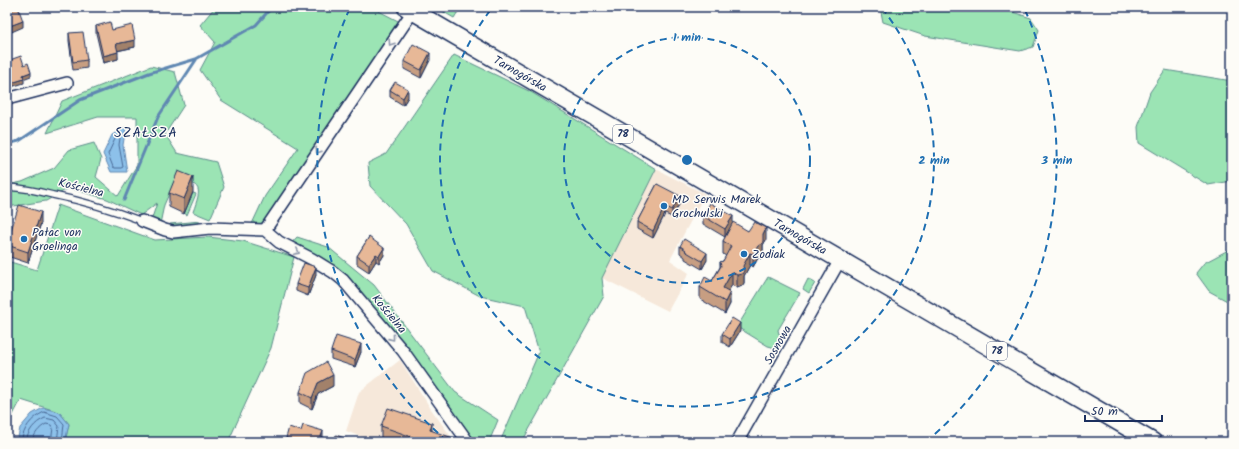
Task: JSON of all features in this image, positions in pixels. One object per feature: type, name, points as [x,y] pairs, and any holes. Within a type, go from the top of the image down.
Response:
[{"type":"main road","name":"Tarnogórska","points":[[410,9],[1153,442]]},
{"type":"street","points":[[265,230],[410,9]]},
{"type":"street","points":[[7,100],[67,83]]},
{"type":"street","name":"Kościelna","points":[[142,221],[173,232],[212,225],[265,230],[280,242],[333,272],[343,280],[403,351],[468,442]]},
{"type":"street","name":"Sosnowa","points":[[737,442],[840,260]]},
{"type":"lane","name":"Kościelna","points":[[7,187],[27,189],[104,207],[142,221]]},
{"type":"shaded area","points":[[656,169],[705,194],[670,260],[689,273],[668,311],[602,278]]},
{"type":"shaded area","points":[[400,360],[431,409],[455,442],[374,442],[346,431],[359,392]]},
{"type":"green space","points":[[215,7],[371,7],[400,22],[264,227],[251,226],[265,196],[298,148],[221,100],[200,70],[215,42],[200,25]]},
{"type":"green space","points":[[435,7],[461,7],[454,18]]},
{"type":"green space","points":[[880,7],[997,7],[1031,18],[1039,30],[1033,47],[1020,51],[925,36],[883,22]]},
{"type":"green space","points":[[454,55],[531,92],[656,169],[602,278],[604,296],[522,442],[500,442],[539,352],[525,306],[480,296],[433,271],[406,224],[370,186],[368,163],[386,154]]},
{"type":"green space","points":[[151,66],[175,72],[184,105],[165,134],[177,153],[216,162],[224,187],[210,219],[193,212],[198,197],[198,188],[191,183],[176,178],[164,205],[160,224],[151,221],[157,203],[141,215],[107,199],[69,188],[46,201],[7,207],[7,185],[22,182],[54,168],[69,150],[94,143],[101,159],[96,177],[118,196],[137,165],[137,117],[98,117],[47,133],[62,101]]},
{"type":"green space","points":[[1165,70],[1232,81],[1232,181],[1208,185],[1139,143],[1138,127],[1150,92]]},
{"type":"green space","points":[[193,193],[196,194],[187,215],[184,213]]},
{"type":"green space","points":[[58,205],[155,240],[208,237],[243,241],[294,257],[271,348],[228,442],[65,442],[69,424],[59,412],[21,400],[7,426],[7,261],[37,270]]},
{"type":"green space","points":[[200,221],[200,225],[170,228],[170,224]]},
{"type":"green space","points":[[297,237],[328,247],[374,285],[455,392],[498,420],[489,442],[468,442],[343,280],[288,247]]},
{"type":"green space","points":[[1232,248],[1232,305],[1209,291],[1196,273],[1204,263]]},
{"type":"green space","points":[[768,277],[800,293],[778,330],[779,334],[783,337],[776,349],[768,346],[737,327]]},
{"type":"green space","points":[[808,279],[815,283],[809,293],[803,289]]},
{"type":"water","points":[[126,127],[123,145],[127,172],[111,172],[103,154],[112,135]]},
{"type":"water","points":[[43,408],[59,412],[69,424],[65,442],[17,442],[20,428],[32,414]]},
{"type":"building","points":[[18,7],[23,21],[7,27],[7,11]]},
{"type":"building","points":[[110,22],[112,30],[132,25],[135,40],[116,44],[118,52],[103,56],[96,26]]},
{"type":"building","points":[[83,32],[87,60],[73,62],[69,33]]},
{"type":"building","points":[[413,44],[430,53],[421,70],[404,61]]},
{"type":"building","points":[[21,56],[24,65],[28,63],[31,72],[23,75],[24,79],[8,84],[7,61]]},
{"type":"building","points":[[395,82],[408,89],[403,98],[390,90]]},
{"type":"building","points":[[178,171],[193,177],[184,199],[169,193]]},
{"type":"building","points":[[657,184],[680,196],[672,210],[665,206],[653,231],[637,222]]},
{"type":"building","points":[[710,203],[733,216],[725,229],[703,216]]},
{"type":"building","name":"Pałac von Groelinga","points":[[19,205],[41,212],[28,252],[7,245]]},
{"type":"building","points":[[733,222],[748,231],[754,222],[766,228],[763,234],[763,243],[758,246],[753,254],[750,253],[743,266],[744,271],[742,274],[737,275],[732,272],[723,288],[730,292],[725,302],[700,287],[705,277],[712,281],[721,266],[720,262],[723,261],[731,246],[723,241]]},
{"type":"building","points":[[369,237],[384,248],[379,256],[376,254],[369,264],[357,256]]},
{"type":"building","points":[[684,239],[707,253],[702,261],[685,251],[686,250],[680,246]]},
{"type":"building","points":[[304,263],[316,267],[308,288],[296,284]]},
{"type":"building","points":[[732,318],[740,323],[730,339],[722,334]]},
{"type":"building","points":[[336,336],[361,344],[355,360],[331,351]]},
{"type":"building","points":[[326,362],[333,375],[318,383],[312,398],[300,392],[307,373]]},
{"type":"building","points":[[388,408],[432,423],[430,430],[453,438],[451,442],[414,442],[415,438],[381,426]]},
{"type":"building","points":[[303,425],[323,431],[319,442],[300,442],[286,438],[289,427],[301,431]]},
{"type":"building","points":[[336,435],[355,442],[334,442]]},
{"type":"waterway","points":[[7,144],[19,141],[80,100],[149,73],[196,59],[256,25],[272,7]]},
{"type":"waterway","points":[[124,200],[158,117],[196,60]]},
{"type":"place","name":"MD Serwis Marek Grochulski","points":[[664,206]]},
{"type":"place","name":"Pałac von Groelinga","points":[[24,239]]},
{"type":"place","name":"Zodiak","points":[[744,254]]},
{"type":"district","name":"SZAŁSZA","points":[[146,133]]}]
